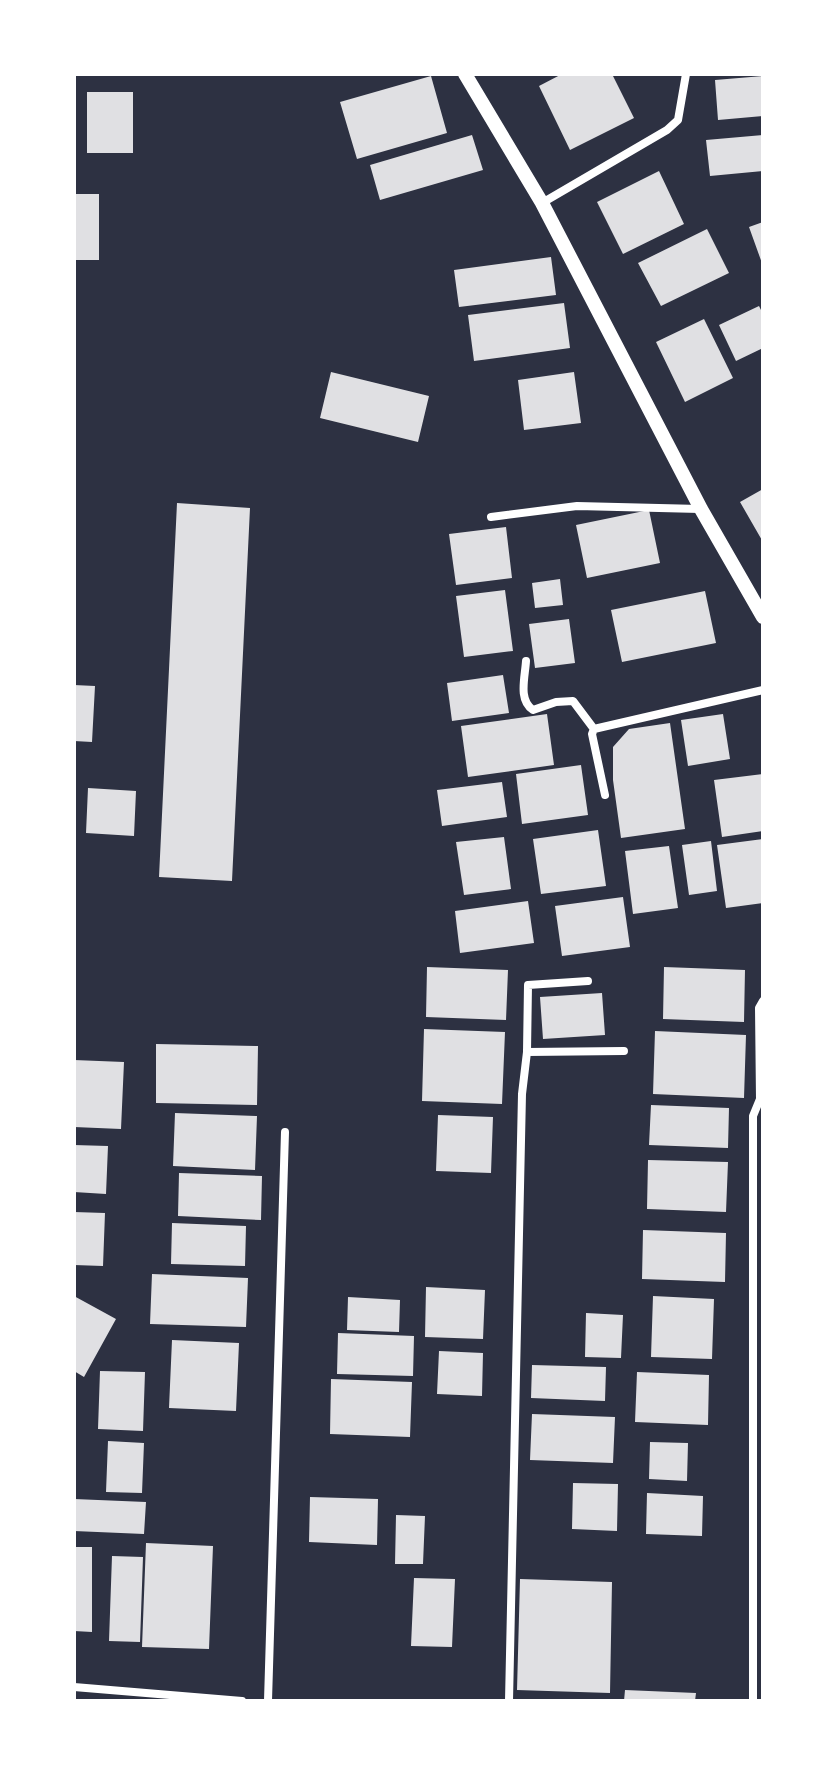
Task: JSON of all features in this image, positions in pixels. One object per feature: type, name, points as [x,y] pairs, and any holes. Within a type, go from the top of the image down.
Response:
[{"type":"street","points":[[465,74],[542,203],[701,509],[763,617]]},
{"type":"street","points":[[542,203],[667,130],[678,120],[686,74]]},
{"type":"street","points":[[491,517],[577,506],[701,509]]},
{"type":"street","points":[[526,661],[524,699],[527,706],[533,710],[556,702],[573,701],[594,729]]},
{"type":"street","points":[[594,729],[763,690]]},
{"type":"street","points":[[594,729],[592,734],[605,795]]},
{"type":"street","points":[[509,1701],[522,1094],[527,1052],[528,985],[588,981]]},
{"type":"street","points":[[753,1701],[753,1116],[760,1099],[759,1008],[763,1001]]},
{"type":"street","points":[[527,1052],[624,1051]]},
{"type":"street","points":[[268,1701],[285,1132]]},
{"type":"street","points":[[74,1687],[242,1701]]},
{"type":"street","points":[[94,1688],[94,1701]]},
{"type":"building","points":[[562,74],[612,74],[634,118],[570,150],[539,86]]},
{"type":"building","points":[[431,76],[447,133],[357,159],[340,102]]},
{"type":"building","points":[[763,76],[763,116],[718,120],[715,80]]},
{"type":"building","points":[[87,92],[133,92],[133,153],[87,153]]},
{"type":"building","points":[[472,135],[483,170],[380,200],[370,165]]},
{"type":"building","points":[[763,135],[763,171],[710,176],[706,140]]},
{"type":"building","points":[[659,171],[684,224],[623,254],[597,202]]},
{"type":"building","points":[[74,194],[99,194],[99,260],[74,260]]},
{"type":"building","points":[[763,222],[763,266],[749,227]]},
{"type":"building","points":[[707,229],[729,273],[661,306],[638,263]]},
{"type":"building","points":[[551,257],[556,295],[459,307],[454,270]]},
{"type":"building","points":[[564,303],[570,348],[474,361],[468,315]]},
{"type":"building","points":[[759,306],[763,314],[763,348],[736,361],[719,325]]},
{"type":"building","points":[[704,319],[733,378],[685,402],[656,342]]},
{"type":"building","points":[[331,372],[429,396],[418,442],[320,418]]},
{"type":"building","points":[[574,372],[581,423],[524,430],[518,380]]},
{"type":"building","points":[[763,489],[763,542],[740,502]]},
{"type":"building","points":[[177,503],[250,508],[232,881],[159,877]]},
{"type":"building","points":[[649,510],[660,563],[587,578],[576,525]]},
{"type":"building","points":[[506,527],[512,578],[456,585],[449,534]]},
{"type":"building","points":[[560,579],[563,605],[535,608],[532,583]]},
{"type":"building","points":[[505,590],[513,651],[464,657],[456,596]]},
{"type":"building","points":[[705,591],[716,643],[622,662],[611,610]]},
{"type":"building","points":[[569,619],[575,663],[535,668],[529,624]]},
{"type":"building","points":[[503,675],[509,713],[452,721],[447,683]]},
{"type":"building","points":[[74,685],[95,686],[92,742],[74,741]]},
{"type":"building","points":[[547,714],[554,765],[468,777],[461,726]]},
{"type":"building","points":[[723,714],[730,759],[688,766],[681,720]]},
{"type":"building","points":[[670,723],[685,829],[621,838],[613,780],[613,747],[629,729]]},
{"type":"building","points":[[581,765],[588,815],[522,824],[516,774]]},
{"type":"building","points":[[763,774],[763,831],[722,837],[714,780]]},
{"type":"building","points":[[502,782],[507,817],[442,826],[437,790]]},
{"type":"building","points":[[88,788],[136,791],[134,836],[86,833]]},
{"type":"building","points":[[598,830],[606,886],[541,894],[533,839]]},
{"type":"building","points":[[504,837],[511,889],[464,895],[456,842]]},
{"type":"building","points":[[763,839],[763,903],[726,908],[717,845]]},
{"type":"building","points":[[711,841],[717,891],[689,895],[682,845]]},
{"type":"building","points":[[669,846],[678,908],[633,914],[625,851]]},
{"type":"building","points":[[623,897],[630,947],[562,956],[555,906]]},
{"type":"building","points":[[528,901],[534,943],[460,953],[455,911]]},
{"type":"building","points":[[427,967],[508,970],[506,1020],[426,1017]]},
{"type":"building","points":[[664,967],[745,970],[744,1022],[663,1019]]},
{"type":"building","points":[[602,993],[605,1035],[543,1039],[540,997]]},
{"type":"building","points":[[424,1029],[505,1032],[502,1104],[422,1101]]},
{"type":"building","points":[[655,1031],[746,1035],[744,1098],[653,1094]]},
{"type":"building","points":[[156,1044],[258,1046],[257,1105],[156,1103]]},
{"type":"building","points":[[74,1060],[124,1062],[121,1129],[74,1127]]},
{"type":"building","points":[[651,1105],[729,1108],[728,1148],[649,1145]]},
{"type":"building","points":[[175,1113],[257,1116],[255,1170],[173,1166]]},
{"type":"building","points":[[438,1115],[493,1117],[491,1173],[436,1171]]},
{"type":"building","points":[[74,1145],[108,1146],[106,1194],[74,1192]]},
{"type":"building","points":[[648,1160],[728,1162],[726,1212],[647,1209]]},
{"type":"building","points":[[179,1173],[262,1176],[261,1220],[178,1216]]},
{"type":"building","points":[[74,1212],[105,1213],[103,1266],[74,1265]]},
{"type":"building","points":[[172,1223],[246,1226],[245,1266],[171,1264]]},
{"type":"building","points":[[643,1230],[726,1233],[725,1282],[642,1279]]},
{"type":"building","points":[[152,1274],[248,1278],[246,1327],[150,1324]]},
{"type":"building","points":[[426,1287],[485,1290],[483,1339],[425,1337]]},
{"type":"building","points":[[74,1296],[116,1319],[84,1377],[74,1371]]},
{"type":"building","points":[[653,1296],[714,1299],[712,1359],[651,1357]]},
{"type":"building","points":[[348,1297],[400,1300],[399,1332],[347,1330]]},
{"type":"building","points":[[586,1313],[623,1315],[621,1358],[585,1357]]},
{"type":"building","points":[[338,1333],[414,1336],[413,1376],[337,1374]]},
{"type":"building","points":[[172,1340],[239,1343],[236,1411],[169,1408]]},
{"type":"building","points":[[439,1351],[483,1353],[482,1396],[437,1394]]},
{"type":"building","points":[[532,1365],[606,1367],[605,1401],[531,1398]]},
{"type":"building","points":[[100,1371],[145,1372],[143,1431],[98,1429]]},
{"type":"building","points":[[637,1372],[709,1375],[708,1425],[635,1422]]},
{"type":"building","points":[[331,1379],[412,1382],[410,1437],[330,1434]]},
{"type":"building","points":[[532,1414],[615,1417],[613,1463],[530,1460]]},
{"type":"building","points":[[108,1441],[144,1443],[142,1493],[106,1492]]},
{"type":"building","points":[[650,1442],[688,1443],[687,1481],[649,1479]]},
{"type":"building","points":[[573,1483],[618,1484],[617,1531],[572,1529]]},
{"type":"building","points":[[647,1493],[703,1496],[702,1536],[646,1534]]},
{"type":"building","points":[[310,1497],[378,1499],[377,1545],[309,1542]]},
{"type":"building","points":[[74,1499],[146,1502],[144,1534],[74,1531]]},
{"type":"building","points":[[396,1515],[425,1516],[423,1564],[395,1564]]},
{"type":"building","points":[[146,1543],[213,1546],[209,1649],[142,1647]]},
{"type":"building","points":[[74,1547],[92,1547],[92,1632],[74,1631]]},
{"type":"building","points":[[112,1556],[143,1557],[140,1642],[109,1641]]},
{"type":"building","points":[[414,1578],[455,1579],[452,1647],[411,1646]]},
{"type":"building","points":[[520,1579],[612,1582],[610,1693],[517,1690]]},
{"type":"building","points":[[625,1690],[696,1693],[695,1701],[624,1701]]}]
